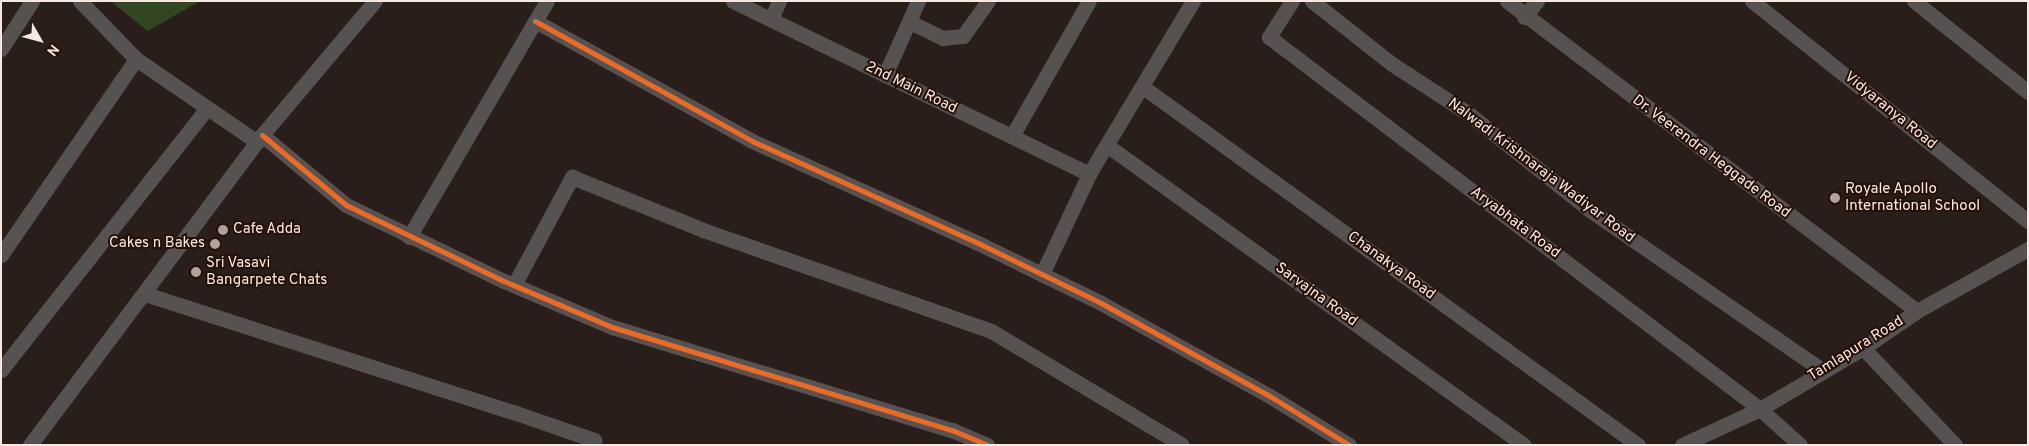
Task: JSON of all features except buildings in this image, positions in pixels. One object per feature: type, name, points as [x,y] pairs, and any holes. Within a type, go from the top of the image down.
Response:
[{"type":"street","points":[[1,49],[32,1]]},
{"type":"street","points":[[80,1],[136,59],[208,108],[260,139],[346,205],[409,237],[612,327],[952,430],[987,445]]},
{"type":"street","points":[[30,445],[260,139],[375,1]]},
{"type":"street","points":[[409,237],[547,1]]},
{"type":"street","name":"2nd Main Road","points":[[733,1],[1089,174]]},
{"type":"street","points":[[771,20],[778,1]]},
{"type":"street","points":[[885,75],[918,1]]},
{"type":"street","points":[[910,22],[943,38],[962,36],[977,21],[988,1]]},
{"type":"street","points":[[1012,136],[1089,1]]},
{"type":"street","points":[[1042,274],[1089,174],[1108,146],[1193,1]]},
{"type":"street","name":"Aryabhata Road","points":[[1292,1],[1269,37],[1760,409],[1800,445]]},
{"type":"street","name":"Nalwadi Krishnaraja Wadiyar Road","points":[[1312,1],[1392,64],[1469,114],[1587,208],[1823,370]]},
{"type":"street","name":"Dr. Veerendra Heggade Road","points":[[1507,1],[1524,16],[1917,311]]},
{"type":"street","points":[[1524,16],[1537,1]]},
{"type":"street","name":"Vidyaranya Road","points":[[1752,1],[2028,221]]},
{"type":"street","points":[[1914,1],[2028,92]]},
{"type":"street","points":[[535,21],[752,141],[1042,274],[1268,395],[1349,445]]},
{"type":"street","points":[[1,255],[136,59]]},
{"type":"street","name":"Chanakya Road","points":[[1143,87],[1638,445]]},
{"type":"street","points":[[1,370],[208,108]]},
{"type":"street","name":"Sarvajna Road","points":[[1108,146],[1524,445]]},
{"type":"street","points":[[514,285],[572,177],[703,230],[991,331],[1182,445]]},
{"type":"street","name":"Tamlapura Road","points":[[1682,445],[1760,409],[1862,348],[1917,311],[2028,250]]},
{"type":"street","points":[[145,294],[516,413],[594,440],[592,445]]},
{"type":"street","points":[[1862,348],[1954,445]]},
{"type":"green space","points":[[110,1],[200,1],[148,31]]},
{"type":"cycle path","points":[[535,21],[752,141],[978,243],[1101,303],[1268,395],[1349,445]]},
{"type":"cycle path","points":[[262,135],[346,205],[504,281],[612,327],[952,430],[987,445]]},
{"type":"place","name":"Royale Apollo International School","points":[[1835,198]]},
{"type":"place","name":"Cafe Adda","points":[[223,230]]},
{"type":"place","name":"Cakes n Bakes","points":[[215,244]]},
{"type":"place","name":"Sri Vasavi Bangarpete Chats","points":[[196,272]]}]
